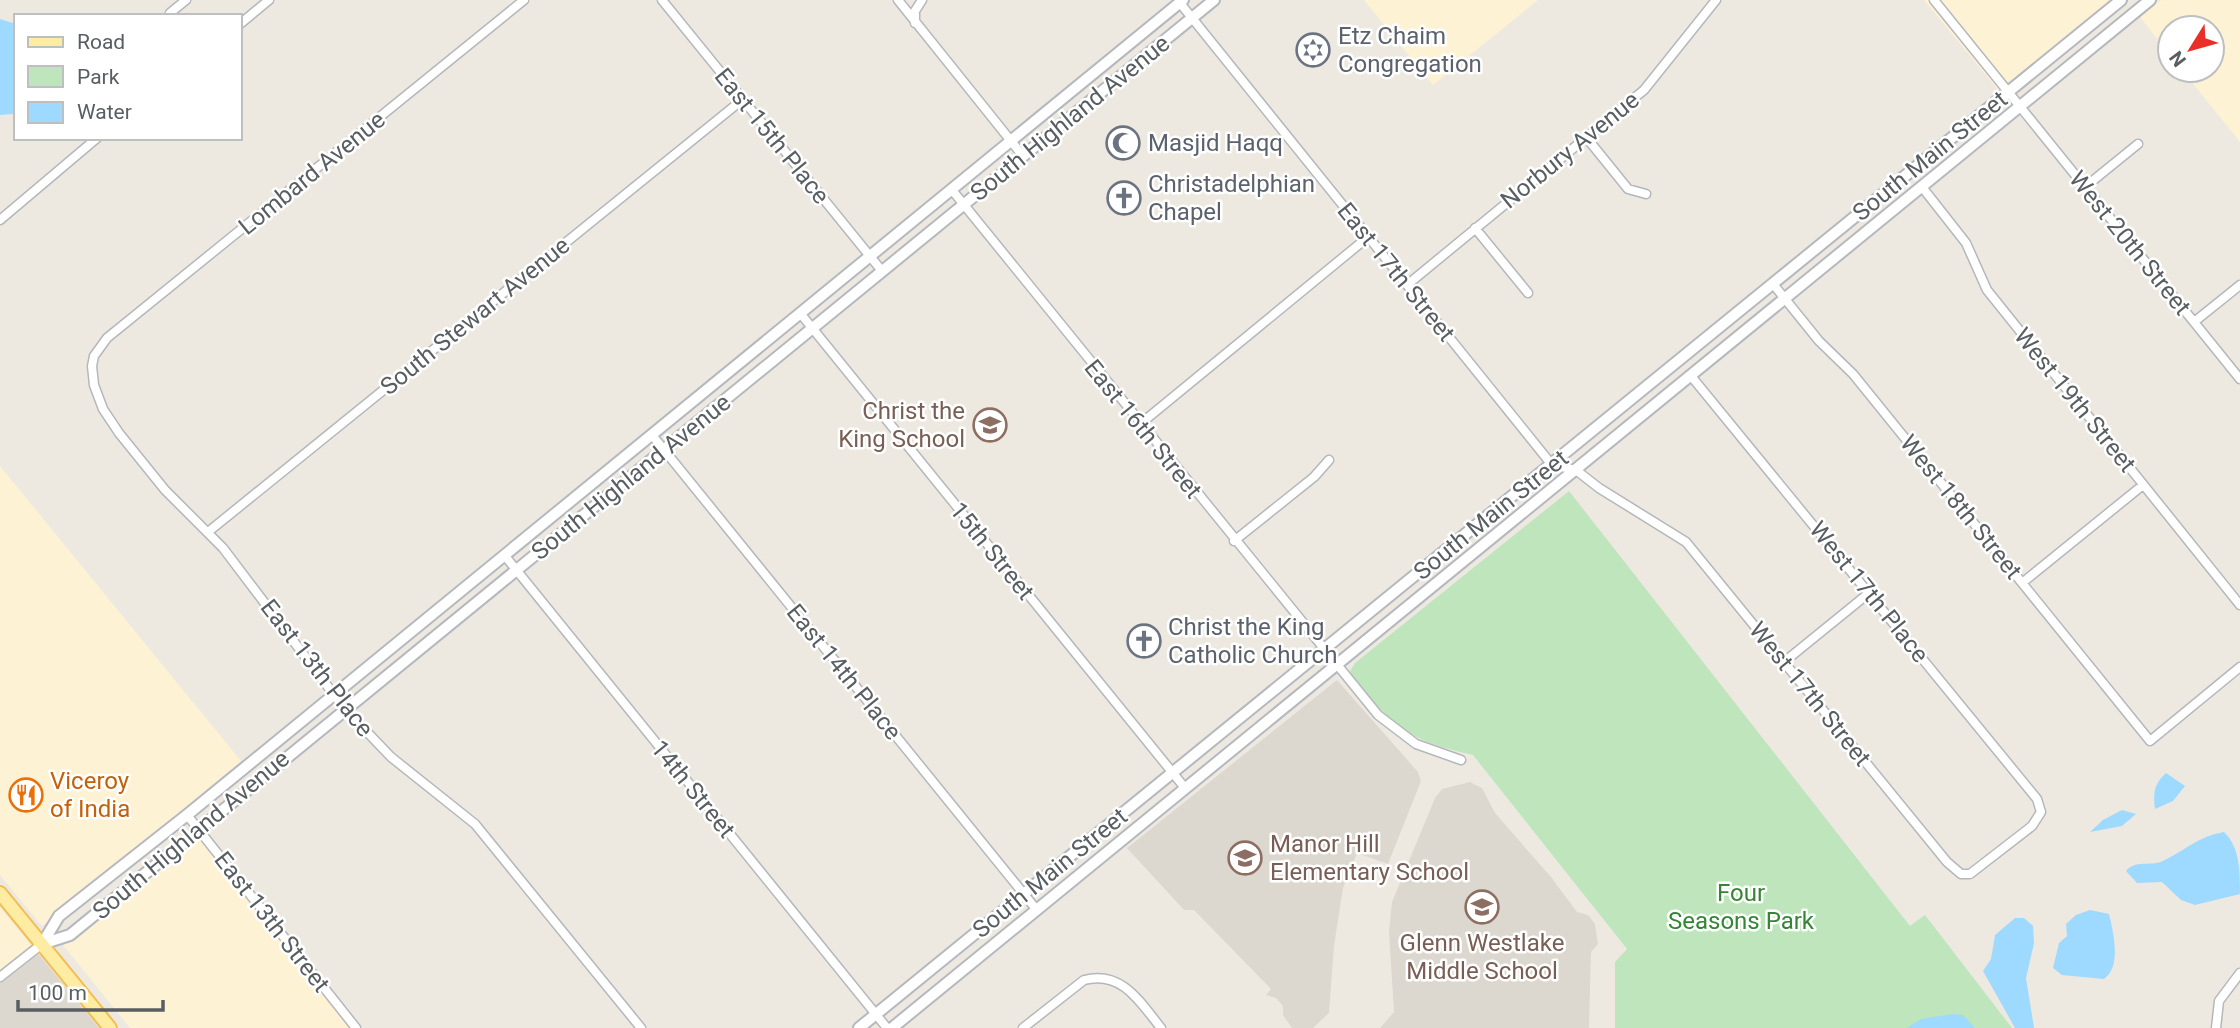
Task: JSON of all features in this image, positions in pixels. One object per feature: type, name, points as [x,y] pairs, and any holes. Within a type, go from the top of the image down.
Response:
[{"type":"main road","points":[[0,893],[110,1028]]},
{"type":"street","points":[[170,13],[186,0]]},
{"type":"street","points":[[242,22],[269,0]]},
{"type":"street","name":"Lombard Avenue","points":[[100,346],[524,0]]},
{"type":"street","name":"East 15th Place","points":[[662,0],[882,271]]},
{"type":"street","points":[[898,0],[1023,156]]},
{"type":"street","points":[[915,23],[915,11],[922,0]]},
{"type":"street","name":"South Highland Avenue","points":[[0,977],[42,944],[70,934],[1214,0]]},
{"type":"street","name":"Norbury Avenue","points":[[1407,285],[1644,90],[1716,0]]},
{"type":"street","name":"West 20th Street","points":[[1934,0],[2240,379]]},
{"type":"street","name":"South Main Street","points":[[884,1023],[1024,894],[2121,0]]},
{"type":"street","name":"South Main Street","points":[[859,1028],[884,1023],[1036,909],[2150,0]]},
{"type":"street","name":"South Highland Avenue","points":[[42,944],[59,916],[505,556],[1182,1]]},
{"type":"street","name":"East 17th Street","points":[[1182,1],[1192,18],[1552,465]]},
{"type":"street","name":"South Stewart Avenue","points":[[208,532],[742,100]]},
{"type":"street","points":[[1586,137],[1628,189],[1646,194]]},
{"type":"street","points":[[0,220],[95,140]]},
{"type":"street","points":[[2085,187],[2138,144]]},
{"type":"street","name":"West 19th Street","points":[[1922,187],[1966,243],[1987,290],[2240,605]]},
{"type":"street","name":"East 16th Street","points":[[952,190],[1139,425],[1378,715],[1396,731],[1437,753],[1461,760]]},
{"type":"street","points":[[1475,228],[1528,293]]},
{"type":"street","points":[[1139,425],[1368,237]]},
{"type":"street","name":"West 18th Street","points":[[1773,284],[1819,341],[1853,374],[2150,741],[2240,667]]},
{"type":"street","points":[[2194,322],[2240,285]]},
{"type":"street","name":"15th Street","points":[[800,313],[1185,788]]},
{"type":"street","name":"East 13th Place","points":[[100,346],[92,366],[94,385],[103,409],[119,433],[166,489],[208,532],[344,708],[391,757],[475,824],[641,1028]]},
{"type":"street","name":"West 17th Place","points":[[1691,376],[2038,799],[2041,812]]},
{"type":"street","name":"East 14th Place","points":[[652,435],[1036,909]]},
{"type":"street","points":[[1234,541],[1314,477],[1329,460]]},
{"type":"street","name":"West 17th Street","points":[[1552,465],[1576,470],[1599,488],[1686,542],[1947,862],[1961,874],[1977,870],[2032,826],[2041,812]]},
{"type":"street","points":[[2022,583],[2143,485]]},
{"type":"street","name":"14th Street","points":[[505,556],[884,1023]]},
{"type":"street","points":[[1783,662],[1869,593]]},
{"type":"street","name":"East 13th Street","points":[[187,815],[356,1028]]},
{"type":"street","points":[[2216,1028],[2219,1002],[2240,973]]},
{"type":"street","points":[[1023,1028],[1084,980],[1094,977],[1118,981],[1129,989],[1161,1028]]},
{"type":"shaded area","points":[[1364,0],[1538,0],[1433,85]]},
{"type":"shaded area","points":[[1924,0],[2114,0],[2000,92]]},
{"type":"shaded area","points":[[2161,0],[2240,0],[2240,142],[2193,84],[2226,84],[2226,14],[2156,14],[2156,37],[2140,17]]},
{"type":"shaded area","points":[[0,466],[241,761],[42,926],[0,875]]},
{"type":"shaded area","name":"Manor Hill Elementary School","points":[[1337,680],[1418,772],[1421,781],[1388,864],[1357,853],[1343,888],[1334,946],[1329,1013],[1313,1028],[1292,1028],[1283,1015],[1283,1006],[1276,998],[1266,995],[1271,989],[1194,910],[1184,910],[1127,848]]},
{"type":"shaded area","name":"Glenn Westlake Middle School","points":[[1470,782],[1482,788],[1495,813],[1551,877],[1577,912],[1588,915],[1595,924],[1598,944],[1591,952],[1589,1028],[1380,1028],[1394,1012],[1389,932],[1392,902],[1435,798],[1442,789]]},
{"type":"shaded area","points":[[205,829],[360,1028],[130,1028],[63,945]]},
{"type":"shaded area","points":[[0,907],[31,945],[0,970]]},
{"type":"shaded area","points":[[31,945],[99,1028],[0,1028],[0,970]]},
{"type":"green space","name":"Four Seasons Park","points":[[1569,491],[1910,926],[1925,915],[2012,1028],[1615,1028],[1615,962],[1627,949],[1473,755],[1441,747],[1404,729],[1382,711],[1350,671],[1355,663]]},
{"type":"water","points":[[0,19],[14,23],[14,112],[0,115]]},
{"type":"water","points":[[2166,773],[2185,786],[2173,801],[2155,809],[2155,789]]},
{"type":"water","points":[[2122,810],[2136,814],[2122,826],[2090,832],[2103,820]]},
{"type":"water","points":[[2224,832],[2236,852],[2240,894],[2195,905],[2181,900],[2162,882],[2137,883],[2126,871],[2134,865],[2163,861],[2199,840]]},
{"type":"water","points":[[2090,910],[2109,914],[2115,948],[2110,973],[2104,979],[2062,975],[2053,968],[2059,943],[2067,936],[2066,924],[2076,915]]},
{"type":"water","points":[[2015,918],[2024,918],[2033,926],[2034,943],[2026,978],[2034,1028],[2015,1028],[1983,971],[1991,959],[1995,935]]},
{"type":"water","points":[[1963,1015],[1975,1028],[1907,1028],[1921,1019]]},
{"type":"place","name":"Etz Chaim Congregation","points":[[1313,50]]},
{"type":"place","name":"Masjid Haqq","points":[[1123,143]]},
{"type":"place","name":"Christadelphian Chapel","points":[[1124,198]]},
{"type":"place","name":"Christ the King School","points":[[990,425]]},
{"type":"place","name":"Christ the King Catholic Church","points":[[1144,641]]},
{"type":"place","name":"Viceroy of India","points":[[26,795]]},
{"type":"place","name":"Manor Hill Elementary School","points":[[1245,858]]},
{"type":"place","name":"Glenn Westlake Middle School","points":[[1482,907]]}]
